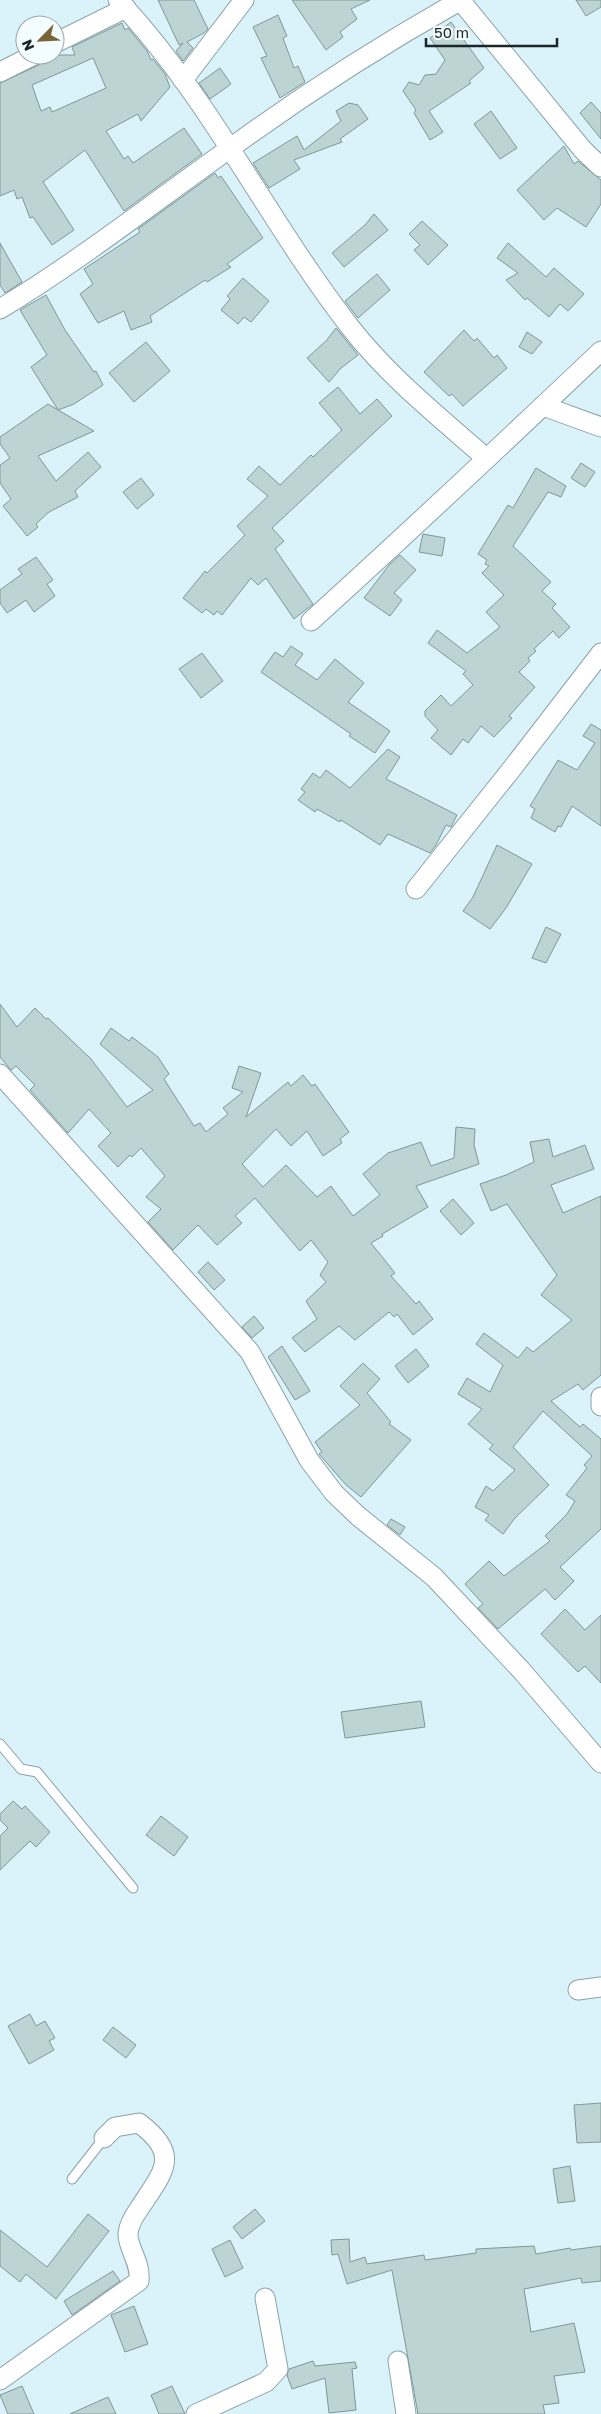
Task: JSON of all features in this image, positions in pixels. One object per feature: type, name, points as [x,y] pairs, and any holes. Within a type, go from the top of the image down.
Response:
[{"type":"street","points":[[183,80],[244,0]]},
{"type":"street","points":[[0,310],[41,285],[231,147],[349,67],[461,0],[583,150],[601,167]]},
{"type":"street","points":[[65,37],[122,4],[183,80],[231,147],[317,281],[350,327],[396,379],[486,458]]},
{"type":"street","points":[[0,72],[15,64]]},
{"type":"street","points":[[311,621],[433,510],[601,351]]},
{"type":"street","points":[[543,406],[601,427]]},
{"type":"street","points":[[416,889],[601,653]]},
{"type":"street","points":[[0,1074],[250,1352],[310,1460],[334,1493],[358,1516],[434,1577],[521,1670],[601,1763]]},
{"type":"street","points":[[601,1398],[601,1406]]},
{"type":"street","points":[[578,1990],[601,1987]]},
{"type":"street","points":[[0,2380],[139,2281],[140,2268],[128,2234],[133,2218],[164,2169],[164,2150],[154,2134],[139,2123],[115,2127],[104,2138]]},
{"type":"street","points":[[196,2414],[266,2382],[278,2369],[266,2298]]},
{"type":"street","points":[[398,2361],[406,2414]]},
{"type":"lane","points":[[0,1744],[21,1769],[37,1772],[132,1888]]},
{"type":"lane","points":[[72,2180],[104,2138]]},
{"type":"building","points":[[158,0],[194,0],[208,29],[187,42],[193,48],[183,61],[176,51],[183,43],[179,45]]},
{"type":"building","points":[[292,0],[370,0],[351,9],[357,19],[340,32],[343,37],[326,50]]},
{"type":"building","points":[[576,0],[601,0],[601,7],[586,16]]},
{"type":"building","points":[[278,15],[287,36],[283,38],[294,68],[298,66],[305,82],[280,98],[261,58],[267,56],[253,27]]},
{"type":"building","points":[[451,22],[484,68],[469,81],[471,83],[429,111],[443,132],[430,140],[414,113],[416,110],[403,91],[409,82],[419,85],[425,75],[436,74],[445,60],[430,38]]},
{"type":"building","points":[[122,23],[125,30],[128,28],[147,51],[151,60],[153,59],[165,74],[170,87],[141,121],[138,114],[106,131],[124,159],[128,156],[133,163],[184,128],[202,154],[124,211],[85,150],[43,182],[74,230],[52,245],[33,217],[30,218],[22,197],[17,199],[14,190],[0,196],[0,83],[39,65],[65,65],[65,55],[75,55],[72,47]],"holes":[[[93,58],[106,88],[52,112],[50,107],[41,111],[32,85]]]},
{"type":"building","points":[[220,68],[231,84],[210,99],[199,83]]},
{"type":"building","points":[[591,102],[601,113],[601,139],[580,113]]},
{"type":"building","points":[[349,103],[358,105],[368,119],[340,139],[342,142],[294,160],[300,169],[269,188],[253,163],[297,136],[304,150],[341,121],[336,111]]},
{"type":"building","points":[[491,111],[517,148],[500,159],[474,124]]},
{"type":"building","points":[[564,146],[574,164],[578,161],[601,180],[601,204],[586,227],[557,208],[544,220],[517,190]]},
{"type":"building","points":[[215,173],[218,178],[221,176],[263,238],[227,264],[231,267],[207,282],[205,280],[150,316],[152,322],[131,330],[124,311],[98,323],[80,294],[93,284],[84,269],[140,232],[138,229]]},
{"type":"building","points":[[374,214],[388,230],[344,267],[332,253],[365,225]]},
{"type":"building","points":[[422,221],[448,245],[428,265],[414,250],[420,245],[409,234]]},
{"type":"building","points":[[0,243],[22,282],[5,293],[0,285]]},
{"type":"building","points":[[508,243],[546,277],[554,268],[584,294],[568,311],[560,304],[549,317],[527,298],[525,300],[506,280],[518,273],[497,258]]},
{"type":"building","points":[[377,274],[390,290],[358,318],[345,301]]},
{"type":"building","points":[[243,278],[269,301],[251,322],[244,317],[238,324],[221,310],[230,299],[227,296]]},
{"type":"building","points":[[46,295],[65,330],[94,372],[96,371],[103,385],[74,404],[58,410],[31,367],[47,355],[20,310]]},
{"type":"building","points":[[336,328],[358,355],[341,368],[329,382],[307,358],[326,341]]},
{"type":"building","points":[[464,330],[474,341],[477,338],[494,358],[497,355],[507,368],[463,406],[452,394],[449,396],[424,372]]},
{"type":"building","points":[[527,332],[542,342],[532,354],[519,347]]},
{"type":"building","points":[[146,342],[170,371],[134,402],[109,373]]},
{"type":"building","points":[[338,387],[360,414],[377,399],[392,416],[272,528],[284,541],[275,549],[313,604],[294,619],[266,578],[258,585],[251,578],[222,615],[217,611],[214,615],[206,609],[202,613],[183,598],[205,571],[207,573],[245,535],[237,526],[268,496],[247,479],[259,466],[280,485],[311,455],[313,457],[342,430],[319,403]]},
{"type":"building","points":[[48,404],[94,431],[38,456],[56,481],[88,452],[101,467],[75,491],[78,497],[49,512],[36,524],[38,527],[27,536],[3,506],[11,499],[0,483],[0,465],[10,458],[0,444],[0,437]]},
{"type":"building","points":[[581,463],[595,472],[585,487],[571,478]]},
{"type":"building","points":[[536,468],[566,486],[561,497],[548,492],[513,546],[551,582],[542,591],[556,604],[552,608],[570,627],[559,638],[553,631],[534,649],[536,651],[528,658],[530,661],[519,672],[535,687],[509,716],[512,718],[494,737],[481,726],[468,743],[463,739],[451,755],[431,738],[438,730],[425,716],[425,711],[441,695],[451,706],[473,685],[463,674],[466,671],[428,643],[437,630],[467,653],[500,627],[486,612],[504,595],[482,573],[489,566],[485,564],[487,560],[478,554],[508,505],[513,508]]},
{"type":"building","points":[[141,478],[154,495],[137,509],[123,492]]},
{"type":"building","points":[[423,534],[445,538],[442,556],[419,552]]},
{"type":"building","points":[[400,555],[416,570],[394,593],[402,600],[390,616],[364,598],[389,565]]},
{"type":"building","points":[[36,557],[53,580],[47,584],[55,596],[34,612],[26,600],[7,613],[0,603],[0,590],[22,574],[18,569]]},
{"type":"building","points":[[291,646],[303,654],[295,665],[317,680],[335,659],[364,683],[348,702],[390,731],[375,753],[349,736],[351,734],[261,672],[275,652],[283,657]]},
{"type":"building","points":[[202,653],[223,681],[201,698],[179,669]]},
{"type":"building","points":[[591,724],[601,730],[601,826],[572,806],[561,827],[558,826],[555,832],[531,818],[535,809],[530,806],[558,760],[577,770],[595,743],[583,736]]},
{"type":"building","points":[[388,749],[400,757],[386,779],[457,815],[451,827],[446,825],[430,853],[388,834],[380,845],[341,820],[340,822],[317,809],[315,812],[298,800],[305,792],[301,789],[313,773],[320,778],[326,770],[350,788]]},
{"type":"building","points":[[497,845],[532,864],[506,908],[490,929],[463,911],[473,897]]},
{"type":"building","points":[[546,927],[561,934],[546,963],[532,958]]},
{"type":"building","points":[[0,1004],[17,1027],[35,1008],[46,1019],[48,1018],[91,1059],[127,1107],[153,1090],[100,1044],[111,1028],[129,1041],[132,1037],[158,1057],[169,1074],[164,1079],[194,1126],[200,1123],[206,1132],[228,1114],[223,1108],[243,1092],[232,1088],[239,1066],[261,1073],[246,1117],[288,1082],[291,1086],[303,1075],[312,1086],[315,1084],[349,1132],[340,1139],[342,1143],[323,1156],[307,1131],[291,1146],[276,1129],[242,1164],[263,1187],[286,1165],[317,1197],[331,1186],[353,1216],[380,1195],[363,1174],[388,1153],[421,1142],[431,1166],[454,1158],[456,1127],[475,1129],[474,1145],[479,1164],[416,1186],[428,1207],[382,1234],[383,1236],[371,1243],[395,1273],[391,1276],[416,1304],[419,1301],[433,1319],[413,1335],[397,1314],[394,1317],[389,1312],[355,1340],[339,1326],[305,1352],[292,1338],[317,1319],[306,1301],[326,1282],[320,1275],[328,1262],[311,1240],[300,1251],[255,1198],[235,1216],[242,1223],[217,1245],[198,1225],[173,1250],[148,1222],[161,1209],[146,1197],[165,1176],[141,1148],[132,1157],[130,1155],[118,1167],[98,1146],[111,1133],[89,1109],[68,1133],[30,1090],[35,1085],[16,1066],[11,1070],[0,1057]]},
{"type":"building","points":[[549,1139],[553,1157],[585,1145],[594,1169],[551,1185],[563,1213],[601,1196],[601,1375],[583,1390],[578,1384],[551,1401],[580,1427],[583,1424],[601,1439],[601,1529],[560,1567],[574,1581],[555,1600],[545,1589],[498,1629],[478,1608],[483,1604],[465,1584],[489,1561],[504,1576],[550,1541],[545,1536],[567,1514],[575,1501],[566,1495],[587,1468],[584,1465],[592,1456],[543,1411],[513,1447],[549,1485],[515,1518],[503,1534],[485,1520],[489,1515],[475,1507],[486,1486],[493,1491],[515,1470],[489,1449],[493,1445],[468,1424],[482,1409],[458,1394],[467,1378],[490,1392],[503,1365],[476,1344],[484,1333],[518,1358],[527,1347],[533,1352],[572,1320],[541,1295],[557,1275],[507,1204],[491,1211],[480,1184],[534,1162],[530,1142]]},
{"type":"building","points":[[453,1199],[474,1223],[461,1235],[440,1211]]},
{"type":"building","points":[[208,1262],[225,1280],[214,1290],[198,1272]]},
{"type":"building","points":[[254,1316],[264,1328],[252,1338],[242,1327]]},
{"type":"building","points":[[282,1346],[310,1391],[295,1400],[268,1357]]},
{"type":"building","points":[[416,1349],[429,1366],[408,1383],[395,1366]]},
{"type":"building","points":[[363,1363],[380,1379],[367,1393],[391,1422],[389,1424],[411,1440],[361,1497],[346,1485],[319,1454],[322,1452],[315,1442],[360,1405],[340,1386]]},
{"type":"building","points":[[391,1519],[405,1527],[400,1535],[387,1525]]},
{"type":"building","points":[[565,1609],[585,1630],[601,1615],[601,1683],[585,1666],[578,1672],[541,1634]]},
{"type":"building","points":[[421,1701],[425,1727],[345,1738],[341,1712]]},
{"type":"building","points":[[13,1801],[22,1809],[25,1806],[50,1832],[36,1847],[30,1841],[0,1870],[0,1836],[8,1828],[0,1820],[0,1814]]},
{"type":"building","points":[[161,1816],[188,1837],[174,1856],[146,1835]]},
{"type":"building","points":[[30,2014],[36,2026],[45,2021],[55,2038],[49,2041],[54,2050],[29,2064],[8,2026]]},
{"type":"building","points":[[113,2027],[136,2045],[126,2058],[103,2040]]},
{"type":"building","points":[[601,2103],[601,2142],[577,2143],[574,2105]]},
{"type":"building","points":[[570,2166],[575,2201],[558,2203],[553,2169]]},
{"type":"building","points":[[255,2209],[265,2221],[242,2239],[233,2227]]},
{"type":"building","points":[[88,2214],[109,2231],[56,2299],[26,2274],[20,2282],[0,2266],[0,2230],[47,2267]]},
{"type":"building","points":[[349,2239],[350,2262],[365,2257],[367,2264],[424,2255],[425,2260],[476,2253],[476,2249],[534,2246],[536,2254],[570,2248],[571,2250],[601,2246],[601,2281],[582,2283],[581,2278],[524,2289],[531,2332],[574,2323],[585,2372],[554,2376],[559,2403],[543,2405],[545,2414],[418,2414],[392,2270],[347,2284],[338,2254],[332,2255],[331,2240]]},
{"type":"building","points":[[230,2240],[243,2268],[225,2277],[212,2249]]},
{"type":"building","points":[[113,2271],[120,2281],[72,2315],[64,2301]]},
{"type":"building","points":[[134,2306],[148,2344],[125,2352],[111,2315]]},
{"type":"building","points":[[313,2361],[315,2366],[355,2362],[357,2368],[352,2369],[356,2410],[329,2413],[325,2378],[292,2389],[287,2375],[289,2369]]},
{"type":"building","points":[[22,2386],[34,2414],[8,2414],[0,2395]]},
{"type":"building","points":[[172,2386],[185,2414],[159,2414],[151,2395]]},
{"type":"building","points":[[108,2397],[116,2414],[70,2414]]}]
